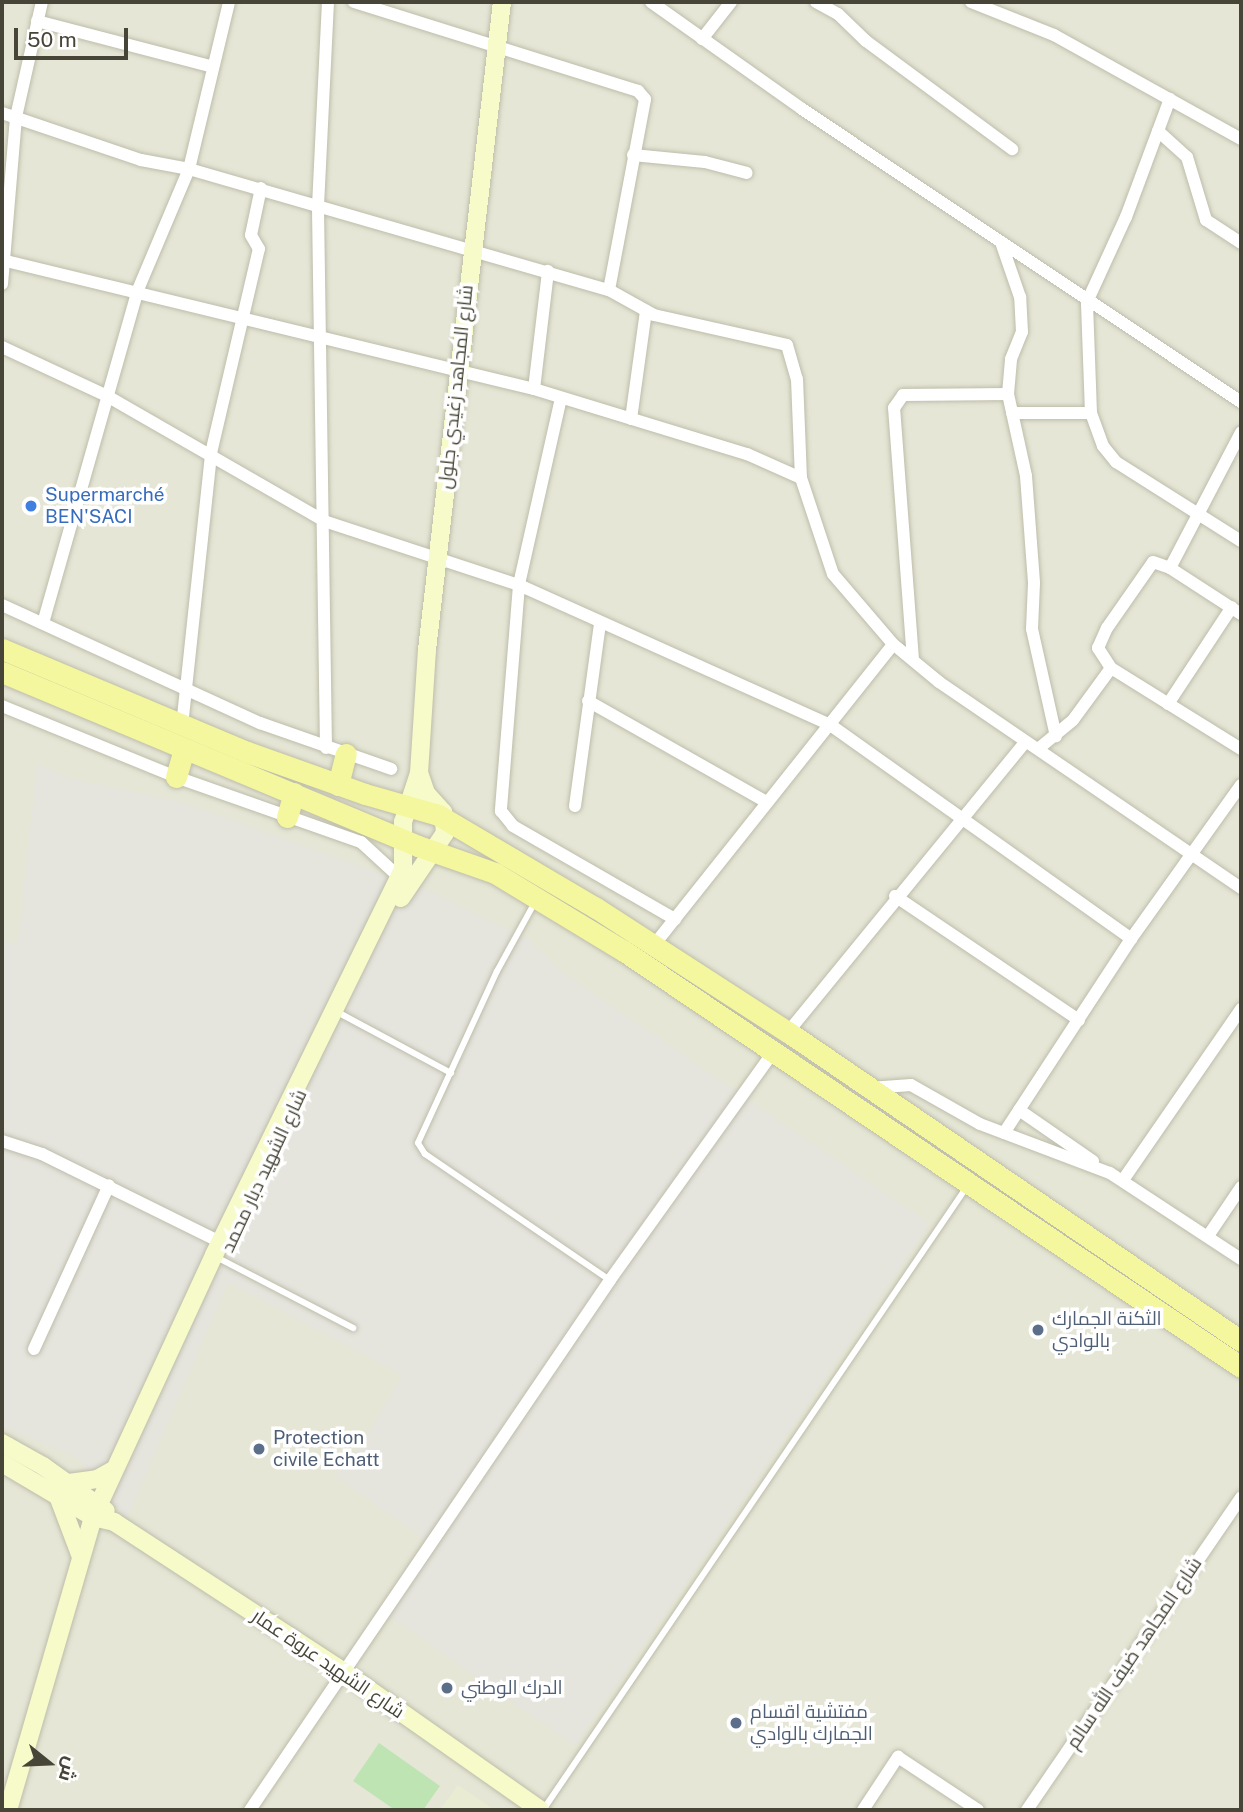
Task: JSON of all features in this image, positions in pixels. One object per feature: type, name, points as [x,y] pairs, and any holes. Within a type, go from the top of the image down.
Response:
[{"type":"main road","points":[[2,649],[183,726],[338,785],[407,804],[446,819],[654,945],[788,1032],[1241,1341]]},
{"type":"main road","points":[[2,672],[404,840],[495,873],[971,1181],[1241,1367]]},
{"type":"main road","points":[[176,777],[184,749]]},
{"type":"main road","points":[[336,751],[338,785]]},
{"type":"main road","points":[[287,817],[294,793]]},
{"type":"street","points":[[2,284],[16,117],[42,2]]},
{"type":"street","points":[[43,623],[136,292],[188,169],[229,2]]},
{"type":"street","points":[[328,2],[318,206],[323,337],[324,521],[336,751]]},
{"type":"street","points":[[354,2],[638,91],[645,99],[644,110],[633,155],[609,290]]},
{"type":"street","name":"شارع المجاهد زغيدي جلول","points":[[407,804],[419,773],[458,370],[502,2]]},
{"type":"street","points":[[651,2],[1087,302],[1241,402]]},
{"type":"street","points":[[702,39],[731,2]]},
{"type":"street","points":[[816,2],[838,14],[866,41],[1012,149]]},
{"type":"street","points":[[971,2],[1054,35],[1240,135]]},
{"type":"street","points":[[37,21],[213,66]]},
{"type":"street","points":[[1170,99],[1087,302],[1091,413],[1103,446],[1116,462],[1241,541]]},
{"type":"street","points":[[2,113],[141,160],[261,188],[548,271],[609,290],[646,311],[787,345],[797,379],[802,478],[833,574],[893,644],[913,660],[1025,741],[1241,888]]},
{"type":"street","points":[[1158,131],[1187,157],[1206,220],[1241,243]]},
{"type":"street","points":[[633,155],[705,162],[747,173]]},
{"type":"street","points":[[183,726],[211,453],[240,319],[259,249],[251,235],[261,188]]},
{"type":"street","points":[[1001,242],[1020,297],[1022,332],[1011,359],[1008,394],[1026,476],[1034,583],[1032,629],[1056,736]]},
{"type":"street","points":[[3,260],[534,389],[747,454],[802,478]]},
{"type":"street","points":[[534,389],[548,271]]},
{"type":"street","points":[[631,419],[646,311]]},
{"type":"street","points":[[2,347],[107,396],[211,453],[324,521],[519,585],[600,624],[829,724],[962,822],[1131,939]]},
{"type":"street","points":[[913,660],[896,400],[903,395],[1008,394]]},
{"type":"street","points":[[561,398],[519,585],[504,817],[675,919]]},
{"type":"street","points":[[1012,413],[1091,413]]},
{"type":"street","points":[[1170,568],[1201,515],[1241,432]]},
{"type":"street","points":[[1168,704],[1236,610],[1170,568],[1153,562],[1107,628],[1098,648],[1111,668],[1168,704],[1241,749]]},
{"type":"street","points":[[2,605],[185,689],[336,751],[391,769]]},
{"type":"street","points":[[575,806],[600,624]]},
{"type":"street","points":[[654,945],[765,801],[893,644]]},
{"type":"street","points":[[1038,749],[1056,736],[1111,668]]},
{"type":"street","points":[[589,701],[765,801]]},
{"type":"street","points":[[2,706],[176,777],[361,842],[400,878]]},
{"type":"street","points":[[788,1032],[895,896],[962,822],[1025,741]]},
{"type":"street","points":[[419,773],[423,788],[446,819]]},
{"type":"street","points":[[1004,1133],[1131,939],[1241,785]]},
{"type":"street","name":"شارع الشهيد دبار محمد","points":[[8,1810],[81,1557],[221,1251],[341,1014],[400,878],[407,804]]},
{"type":"street","name":"شارع الشهيد دبار محمد","points":[[100,1517],[113,1470],[368,951],[411,881],[435,852],[445,833],[446,819]]},
{"type":"street","points":[[895,896],[1079,1020]]},
{"type":"street","points":[[1123,1180],[1241,1009]]},
{"type":"street","points":[[250,1810],[610,1280],[774,1052]]},
{"type":"street","points":[[870,1088],[907,1084],[961,1115],[1110,1173]]},
{"type":"street","points":[[1019,1110],[1241,1259]]},
{"type":"street","points":[[2,1141],[42,1154],[109,1185],[221,1251]]},
{"type":"street","points":[[34,1349],[109,1185]]},
{"type":"street","points":[[1208,1237],[1241,1187]]},
{"type":"street","name":"شارع الشهيد عروة عمار","points":[[2,1443],[100,1517],[344,1672],[541,1810]]},
{"type":"street","name":"شارع الشهيد عروة عمار","points":[[2,1462],[63,1489]]},
{"type":"street","points":[[81,1557],[63,1489],[97,1479],[113,1470]]},
{"type":"street","name":"شارع المجاهد ضيف الله سالم","points":[[1027,1810],[1241,1497]]},
{"type":"street","points":[[863,1810],[898,1757],[978,1810]]},
{"type":"lane","points":[[537,898],[497,971],[421,1133],[420,1149],[610,1280]]},
{"type":"lane","points":[[341,1014],[451,1073]]},
{"type":"lane","points":[[541,1810],[971,1181]]},
{"type":"lane","points":[[221,1251],[353,1328]]},
{"type":"shaded area","points":[[2,2],[1241,2],[1241,1810],[2,1810]]},
{"type":"shaded area","points":[[37,763],[69,778],[182,802],[429,891],[527,938],[560,970],[930,1224],[575,1746],[378,1608],[426,1541],[335,1476],[359,1448],[402,1375],[228,1283],[127,1519],[79,1459],[2,1426],[2,940],[18,943]]},
{"type":"shaded area","points":[[458,1785],[494,1810],[440,1810]]},
{"type":"green space","points":[[379,1743],[440,1786],[423,1810],[395,1810],[353,1781]]},
{"type":"place","name":"Supermarché BEN'SACI","points":[[31,506]]},
{"type":"place","name":"الثكنة الجمارك بالوادي","points":[[1038,1330]]},
{"type":"place","name":"Protection civile Echatt","points":[[259,1449]]},
{"type":"place","name":"الدرك الوطني","points":[[447,1688]]},
{"type":"place","name":"مفتشية اقسام الجمارك بالوادي","points":[[736,1723]]}]
